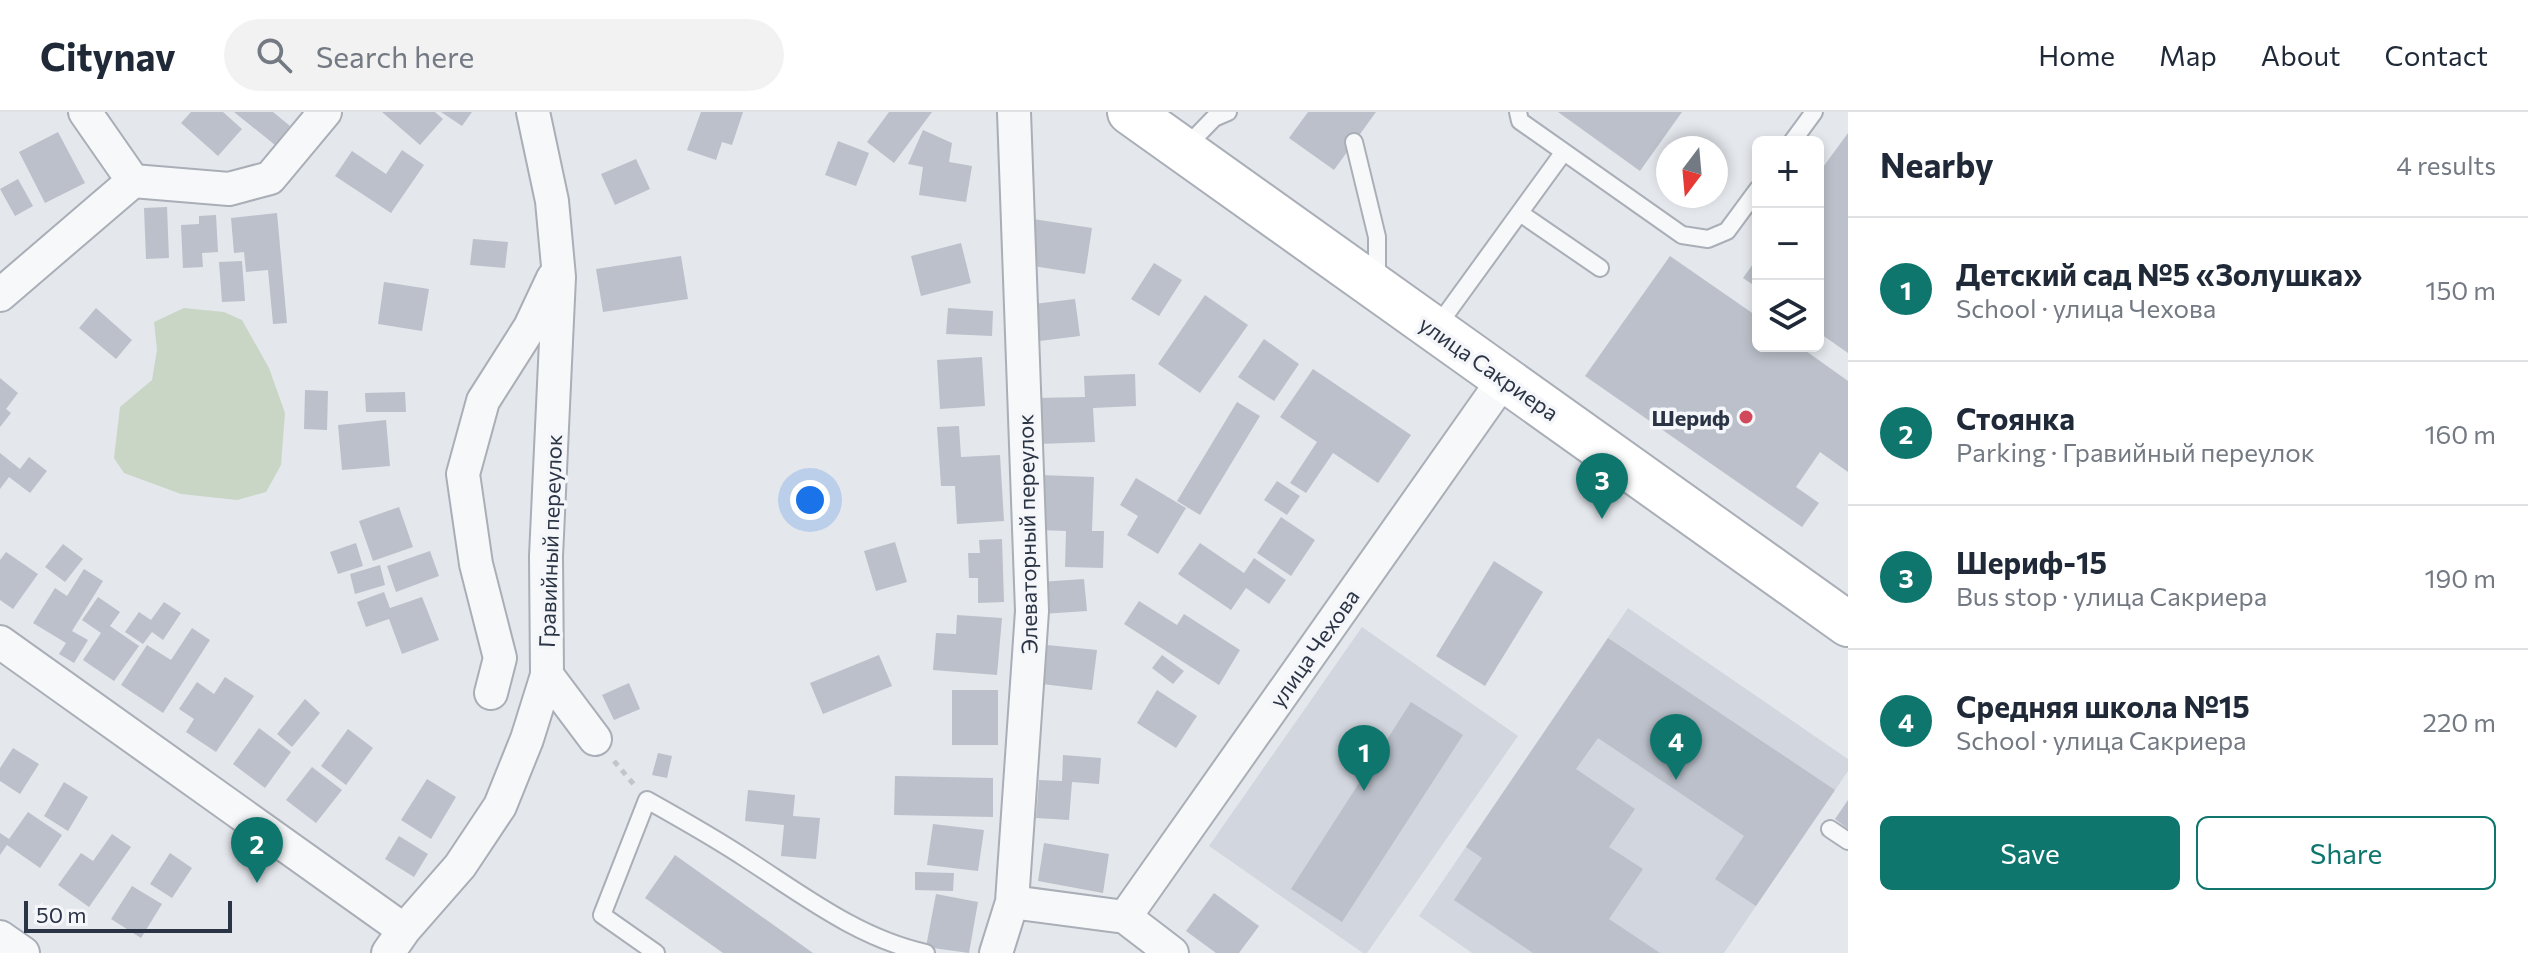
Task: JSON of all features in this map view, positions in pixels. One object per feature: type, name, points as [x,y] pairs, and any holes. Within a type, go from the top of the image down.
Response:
[{"type":"street","points":[[85,112],[133,181]]},
{"type":"street","points":[[0,295],[133,181],[229,189],[270,178],[325,112]]},
{"type":"street","name":"Гравийный переулок","points":[[0,642],[396,942],[460,866],[500,806],[527,739],[547,675],[546,556],[558,267],[552,201],[533,112]]},
{"type":"street","name":"Элеваторный переулок","points":[[996,953],[1012,902],[1032,611],[1014,112]]},
{"type":"street","name":"улица Сакриера","points":[[1130,112],[1846,619]]},
{"type":"street","points":[[491,693],[500,658],[476,564],[463,474],[483,401],[530,327],[558,267]]},
{"type":"street","name":"улица Чехова","points":[[1125,917],[1504,379]]},
{"type":"street","points":[[547,675],[595,739]]},
{"type":"street","points":[[1012,902],[1125,917],[1172,953]]},
{"type":"street","points":[[0,937],[23,953]]},
{"type":"lane","points":[[1183,150],[1214,118],[1228,112]]},
{"type":"lane","points":[[1518,112],[1520,121],[1682,235],[1708,239],[1727,231],[1752,197]]},
{"type":"lane","points":[[1796,136],[1814,112]]},
{"type":"lane","points":[[1354,142],[1377,237],[1377,288]]},
{"type":"lane","points":[[1435,330],[1563,153]]},
{"type":"lane","points":[[1520,213],[1600,268]]},
{"type":"lane","points":[[656,953],[602,915],[647,800],[717,840],[839,919],[901,948],[926,953]]},
{"type":"lane","points":[[1830,829],[1848,841]]},
{"type":"path","points":[[595,739],[647,800]]},
{"type":"shaded area","points":[[1628,608],[1848,759],[1848,771],[1724,953],[1472,953],[1419,916]]},
{"type":"shaded area","points":[[1362,627],[1518,736],[1367,953],[1209,846]]},
{"type":"green space","points":[[184,308],[224,312],[242,320],[269,368],[285,413],[281,465],[266,492],[237,500],[181,494],[124,473],[114,458],[120,407],[152,380],[157,350],[154,322]]},
{"type":"building","points":[[191,112],[223,112],[242,129],[218,156],[181,123]]},
{"type":"building","points":[[234,112],[273,112],[290,126],[275,145]]},
{"type":"building","points":[[382,112],[435,112],[443,119],[420,145]]},
{"type":"building","points":[[441,112],[472,112],[462,126]]},
{"type":"building","points":[[701,112],[743,112],[732,145],[722,142],[716,160],[687,150]]},
{"type":"building","points":[[889,112],[932,112],[894,163],[867,142]]},
{"type":"building","points":[[1308,112],[1376,112],[1334,170],[1289,138]]},
{"type":"building","points":[[1558,112],[1682,112],[1665,136],[1656,136],[1656,149],[1640,171]]},
{"type":"building","points":[[923,130],[952,143],[949,162],[972,166],[966,202],[919,195],[923,167],[908,164]]},
{"type":"building","points":[[58,132],[85,183],[45,203],[19,152]]},
{"type":"building","points":[[1848,133],[1848,353],[1824,336],[1824,166]]},
{"type":"building","points":[[838,141],[869,153],[856,186],[825,175]]},
{"type":"building","points":[[402,150],[424,165],[391,213],[335,176],[352,151],[386,174]]},
{"type":"building","points":[[636,159],[650,189],[615,205],[601,174]]},
{"type":"building","points":[[18,179],[33,206],[15,216],[0,189]]},
{"type":"building","points":[[167,207],[169,258],[146,259],[144,208]]},
{"type":"building","points":[[277,213],[287,323],[273,324],[268,270],[246,272],[244,252],[234,253],[231,218]]},
{"type":"building","points":[[216,215],[218,252],[202,253],[203,267],[183,268],[181,225],[199,224],[199,216]]},
{"type":"building","points":[[1033,219],[1092,228],[1085,274],[1026,265]]},
{"type":"building","points":[[473,239],[508,242],[505,268],[470,265]]},
{"type":"building","points":[[961,243],[971,283],[921,296],[911,256]]},
{"type":"building","points":[[681,256],[688,299],[603,312],[596,269]]},
{"type":"building","name":"Шериф","points":[[1670,256],[1752,313],[1752,352],[1807,352],[1848,381],[1848,472],[1820,452],[1796,487],[1819,503],[1802,527],[1585,376]]},
{"type":"building","points":[[242,261],[245,301],[222,302],[219,262]]},
{"type":"building","points":[[1154,263],[1182,280],[1159,316],[1131,299]]},
{"type":"building","points":[[1752,265],[1752,284],[1743,278]]},
{"type":"building","points":[[384,282],[429,289],[422,331],[378,324]]},
{"type":"building","points":[[1205,295],[1248,325],[1200,393],[1158,364]]},
{"type":"building","points":[[1075,299],[1080,336],[1031,342],[1026,305]]},
{"type":"building","points":[[96,308],[132,340],[116,359],[79,328]]},
{"type":"building","points":[[948,308],[993,311],[992,336],[946,334]]},
{"type":"building","points":[[1264,339],[1299,364],[1274,401],[1238,377]]},
{"type":"building","points":[[982,357],[985,406],[940,409],[937,360]]},
{"type":"building","points":[[1313,369],[1411,435],[1378,483],[1333,453],[1306,493],[1290,483],[1317,442],[1280,417]]},
{"type":"building","points":[[1135,374],[1136,406],[1093,408],[1095,442],[1038,444],[1036,398],[1085,397],[1084,376]]},
{"type":"building","points":[[0,378],[18,393],[6,409],[11,413],[0,427]]},
{"type":"building","points":[[305,390],[328,391],[327,430],[304,429]]},
{"type":"building","points":[[405,392],[406,412],[366,412],[365,393]]},
{"type":"building","points":[[1237,402],[1260,416],[1200,515],[1177,501]]},
{"type":"building","points":[[386,420],[390,466],[342,470],[338,425]]},
{"type":"building","points":[[959,426],[961,457],[1000,455],[1004,521],[957,524],[955,486],[941,486],[937,427]]},
{"type":"building","points":[[0,453],[20,469],[29,457],[47,471],[30,493],[9,477],[0,489]]},
{"type":"building","points":[[1040,475],[1094,477],[1092,531],[1104,531],[1103,568],[1065,567],[1066,531],[1039,530]]},
{"type":"building","points":[[1136,478],[1186,508],[1158,554],[1127,535],[1138,516],[1120,505]]},
{"type":"building","points":[[1277,481],[1300,496],[1287,515],[1264,500]]},
{"type":"building","points":[[399,507],[413,547],[373,561],[359,521]]},
{"type":"building","points":[[1281,517],[1315,540],[1291,576],[1257,553]]},
{"type":"building","points":[[1002,539],[1004,602],[978,603],[978,578],[969,578],[968,553],[980,553],[979,540]]},
{"type":"building","points":[[895,542],[907,582],[876,591],[864,551]]},
{"type":"building","points":[[356,543],[363,566],[338,574],[330,552]]},
{"type":"building","points":[[1200,543],[1244,573],[1254,558],[1286,580],[1269,604],[1246,588],[1231,610],[1178,574]]},
{"type":"building","points":[[63,544],[83,559],[65,582],[45,567]]},
{"type":"building","points":[[430,551],[439,576],[396,592],[387,566]]},
{"type":"building","points":[[6,552],[38,574],[13,609],[0,600],[0,560]]},
{"type":"building","points":[[1494,561],[1543,592],[1485,686],[1436,656]]},
{"type":"building","points":[[380,565],[385,585],[355,594],[350,574]]},
{"type":"building","points":[[84,569],[103,581],[72,631],[88,640],[74,663],[59,654],[66,643],[33,623],[55,588],[67,596]]},
{"type":"building","points":[[1084,579],[1087,611],[1042,614],[1040,582]]},
{"type":"building","points":[[384,592],[390,608],[422,597],[439,640],[402,654],[389,619],[366,627],[357,602]]},
{"type":"building","points":[[98,597],[120,612],[110,626],[139,646],[114,681],[83,660],[101,633],[82,620]]},
{"type":"building","points":[[1139,601],[1177,625],[1184,614],[1240,650],[1219,685],[1124,624]]},
{"type":"building","points":[[164,602],[181,613],[163,640],[152,632],[143,644],[125,632],[139,612],[151,620]]},
{"type":"building","points":[[957,615],[1002,618],[997,675],[933,670],[936,633],[956,634]]},
{"type":"building","points":[[192,628],[210,640],[163,713],[121,685],[147,645],[171,660]]},
{"type":"building","points":[[1608,638],[1835,790],[1756,906],[1715,879],[1744,836],[1598,738],[1576,769],[1635,809],[1609,847],[1643,869],[1609,919],[1660,953],[1533,953],[1454,900],[1482,858],[1466,847]]},
{"type":"building","points":[[1047,645],[1097,650],[1092,690],[1042,684]]},
{"type":"building","points":[[879,655],[892,686],[823,714],[810,683]]},
{"type":"building","points":[[1162,655],[1184,671],[1173,684],[1152,668]]},
{"type":"building","points":[[225,677],[254,696],[216,752],[186,732],[194,719],[179,709],[197,682],[214,694]]},
{"type":"building","points":[[629,683],[640,709],[614,720],[602,695]]},
{"type":"building","points":[[952,690],[998,690],[998,745],[952,745]]},
{"type":"building","points":[[1157,690],[1197,716],[1176,748],[1137,723]]},
{"type":"building","points":[[305,699],[320,713],[292,747],[277,734]]},
{"type":"building","points":[[1411,702],[1463,735],[1342,922],[1291,889]]},
{"type":"building","points":[[259,728],[291,752],[265,788],[233,764]]},
{"type":"building","points":[[348,729],[373,748],[346,785],[321,766]]},
{"type":"building","points":[[13,748],[39,764],[20,794],[0,781],[0,768]]},
{"type":"building","points":[[658,753],[672,756],[667,778],[652,775]]},
{"type":"building","points":[[1063,755],[1101,758],[1099,784],[1072,782],[1069,820],[1036,818],[1039,780],[1062,781]]},
{"type":"building","points":[[312,767],[342,790],[316,823],[286,800]]},
{"type":"building","points":[[895,776],[993,778],[993,817],[894,815]]},
{"type":"building","points":[[427,779],[456,797],[431,839],[401,820]]},
{"type":"building","points":[[64,782],[88,797],[68,831],[44,816]]},
{"type":"building","points":[[748,790],[795,795],[793,816],[820,818],[816,859],[781,856],[784,825],[745,821]]},
{"type":"building","points":[[1848,800],[1848,829],[1835,819]]},
{"type":"building","points":[[28,812],[62,835],[40,868],[7,845],[0,855],[0,833],[9,839]]},
{"type":"building","points":[[933,824],[984,830],[978,871],[927,865]]},
{"type":"building","points":[[112,834],[131,847],[89,907],[58,885],[81,853],[93,861]]},
{"type":"building","points":[[399,836],[428,854],[414,877],[385,859]]},
{"type":"building","points":[[1044,843],[1109,854],[1103,893],[1038,881]]},
{"type":"building","points":[[170,853],[192,868],[172,898],[150,884]]},
{"type":"building","points":[[675,855],[813,953],[723,953],[645,898]]},
{"type":"building","points":[[915,872],[954,873],[953,891],[915,890]]},
{"type":"building","points":[[132,886],[162,904],[141,938],[111,919]]},
{"type":"building","points":[[1214,893],[1259,926],[1239,953],[1216,953],[1186,931]]},
{"type":"building","points":[[936,894],[978,902],[969,953],[926,947]]},
{"type":"place","name":"Шериф","points":[[1746,417]]},
{"type":"place","name":"Шериф-15","points":[[1602,519]]},
{"type":"place","name":"Средняя школа №15","points":[[1676,780]]},
{"type":"place","name":"Детский сад №5 «Золушка»","points":[[1364,791]]},
{"type":"place","name":"Стоянка","points":[[257,883]]}]
